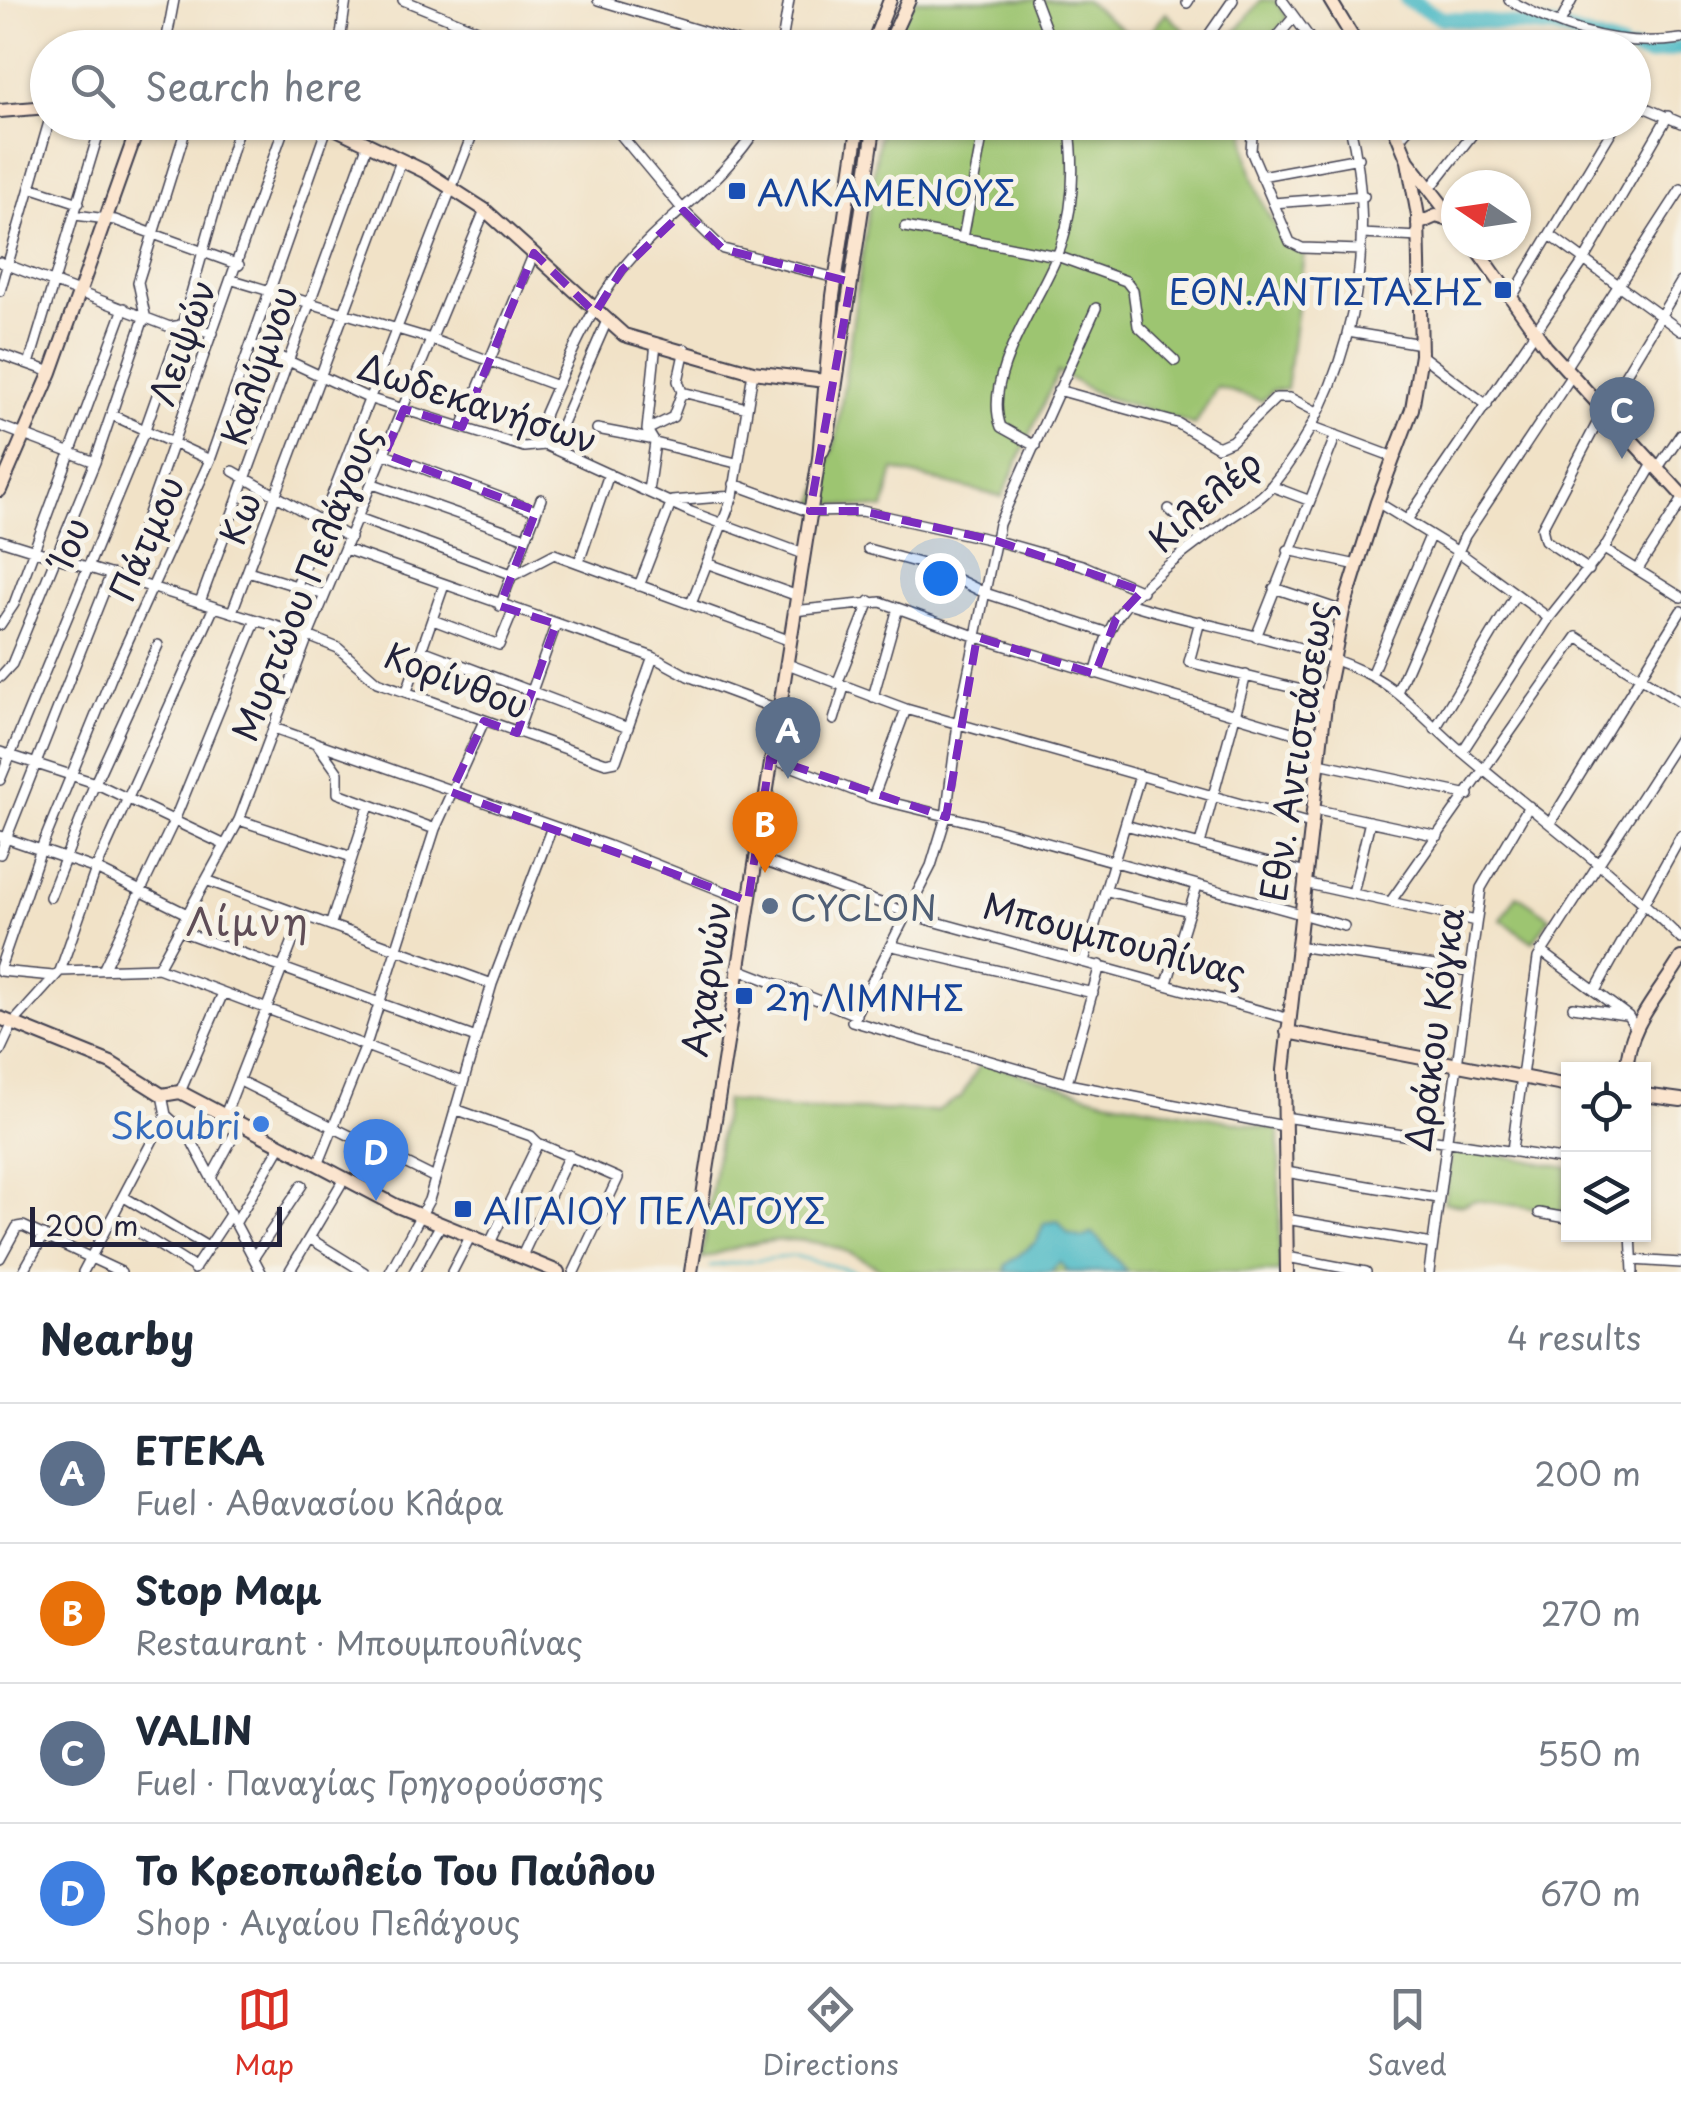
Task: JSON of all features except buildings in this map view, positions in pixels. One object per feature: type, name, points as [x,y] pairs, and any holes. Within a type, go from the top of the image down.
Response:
[{"type":"street","points":[[168,30],[174,0]]},
{"type":"street","points":[[342,30],[346,0]]},
{"type":"street","points":[[403,0],[477,30]]},
{"type":"street","points":[[598,0],[698,30]]},
{"type":"street","points":[[783,30],[789,0]]},
{"type":"street","points":[[878,30],[890,0]]},
{"type":"street","points":[[895,30],[910,0]]},
{"type":"street","points":[[1035,0],[1045,30]]},
{"type":"street","points":[[1212,30],[1234,0]]},
{"type":"street","points":[[1282,0],[1304,30]]},
{"type":"street","points":[[1330,0],[1349,30]]},
{"type":"street","points":[[1509,0],[1589,30]]},
{"type":"street","points":[[1561,21],[1572,0]]},
{"type":"street","points":[[1283,30],[1294,17]]},
{"type":"street","points":[[1651,42],[1681,39]]},
{"type":"street","points":[[0,111],[30,108]]},
{"type":"street","points":[[1651,110],[1681,123]]},
{"type":"street","points":[[1407,520],[1536,334],[1668,116]]},
{"type":"street","points":[[0,292],[4,264],[44,140]]},
{"type":"street","points":[[29,364],[97,140]]},
{"type":"street","points":[[0,490],[51,372],[133,140]]},
{"type":"street","points":[[0,677],[12,664],[112,414],[145,315],[138,282],[182,140]]},
{"type":"street","name":"Ίου","points":[[0,780],[5,753],[144,432],[182,324],[235,140]]},
{"type":"street","name":"Λειψών","points":[[125,579],[239,266],[280,140]]},
{"type":"street","name":"Πάτμου","points":[[0,970],[41,849],[75,774],[111,678],[210,460],[320,140]]},
{"type":"street","points":[[356,140],[449,186],[485,210],[624,335],[753,372],[825,381]]},
{"type":"street","points":[[297,585],[469,140]]},
{"type":"street","points":[[625,140],[684,212],[723,249],[851,282]]},
{"type":"street","points":[[606,322],[556,437],[545,445],[541,430],[593,311],[622,270],[721,178],[748,140]]},
{"type":"street","name":"Αχαρνών","points":[[691,1272],[819,458],[836,279],[856,140]]},
{"type":"street","name":"Αχαρνών","points":[[819,458],[828,436],[872,140]]},
{"type":"street","points":[[962,238],[981,140]]},
{"type":"street","points":[[1034,446],[1002,427],[997,396],[1007,362],[1056,256],[1071,193],[1070,140]]},
{"type":"street","points":[[1252,140],[1251,151],[1261,176],[1295,246],[1361,250]]},
{"type":"street","name":"Κιλελέρ","points":[[1095,674],[1108,633],[1130,604],[1202,539],[1271,486],[1312,426],[1348,332],[1361,250],[1364,196],[1354,140]]},
{"type":"street","points":[[1400,140],[1408,160],[1441,205]]},
{"type":"street","points":[[1418,225],[1432,194],[1470,140]]},
{"type":"street","points":[[1512,297],[1606,140]]},
{"type":"street","name":"Καλύμνου","points":[[200,602],[367,146]]},
{"type":"street","points":[[1261,176],[1358,158]]},
{"type":"street","name":"Κω","points":[[232,612],[401,160]]},
{"type":"street","name":"Εθν. Αντιστάσεως","points":[[1288,1272],[1284,1121],[1289,1025],[1326,696],[1356,565],[1412,409],[1422,350],[1418,225],[1408,160]]},
{"type":"street","points":[[30,187],[79,202]]},
{"type":"street","points":[[1397,692],[1465,536],[1681,188]]},
{"type":"street","points":[[1273,203],[1364,196]]},
{"type":"street","name":"Μυρτώου Πελάγους","points":[[158,968],[239,820],[308,636],[485,210]]},
{"type":"street","points":[[75,215],[105,218],[239,266]]},
{"type":"street","points":[[1362,234],[1418,225],[1441,216]]},
{"type":"street","points":[[905,227],[1056,256],[1130,284],[1134,320],[1175,361]]},
{"type":"street","points":[[1550,235],[1681,331]]},
{"type":"street","points":[[462,426],[534,253]]},
{"type":"street","points":[[1485,260],[1536,334],[1681,498],[1638,569]]},
{"type":"street","points":[[4,264],[80,289],[170,327],[182,324],[213,334]]},
{"type":"street","points":[[233,280],[431,339],[557,386]]},
{"type":"street","points":[[1588,570],[1541,535],[1604,410],[1681,282]]},
{"type":"street","points":[[1,620],[14,604],[124,308]]},
{"type":"street","points":[[854,1018],[911,912],[946,817],[958,723],[1002,515],[1096,308]]},
{"type":"street","points":[[1348,332],[1422,350],[1487,405]]},
{"type":"street","points":[[648,491],[656,343]]},
{"type":"street","name":"Δωδεκανήσων","points":[[252,344],[288,357],[322,378],[368,398],[524,447],[545,445],[725,525],[802,554]]},
{"type":"street","points":[[650,438],[673,417],[682,392],[678,381],[685,351]]},
{"type":"street","points":[[0,354],[51,372]]},
{"type":"street","points":[[691,604],[725,525],[733,496],[753,372]]},
{"type":"street","points":[[1058,390],[1178,423],[1218,447],[1232,441],[1276,398],[1290,398],[1317,412]]},
{"type":"street","points":[[682,392],[747,408]]},
{"type":"street","points":[[112,414],[210,460]]},
{"type":"street","points":[[0,426],[95,462]]},
{"type":"street","points":[[1312,426],[1394,457]]},
{"type":"street","points":[[598,429],[650,438],[736,464]]},
{"type":"street","points":[[1462,752],[1549,618],[1604,550],[1655,466],[1681,434]]},
{"type":"street","points":[[1256,638],[1336,435]]},
{"type":"street","points":[[385,454],[536,512]]},
{"type":"street","points":[[233,472],[350,538]]},
{"type":"street","points":[[579,562],[609,474]]},
{"type":"street","points":[[373,484],[526,538]]},
{"type":"street","points":[[734,484],[810,512],[862,510],[996,541],[1082,565],[1142,592]]},
{"type":"street","points":[[1271,486],[1308,500]]},
{"type":"street","points":[[639,586],[672,501],[733,496]]},
{"type":"street","points":[[500,606],[540,499]]},
{"type":"street","points":[[1377,502],[1460,554],[1549,618]]},
{"type":"street","points":[[1169,509],[1202,539]]},
{"type":"street","points":[[358,518],[514,575]]},
{"type":"street","points":[[1371,675],[1430,536]]},
{"type":"street","name":"Κορίνθου","points":[[0,540],[308,636],[345,653],[365,676],[606,764],[616,761],[628,728]]},
{"type":"street","points":[[345,549],[654,657],[688,676],[778,709]]},
{"type":"street","points":[[868,549],[949,574],[985,593],[1108,633]]},
{"type":"street","points":[[1288,550],[1356,565]]},
{"type":"street","points":[[1604,550],[1681,597]]},
{"type":"street","points":[[514,575],[536,559],[554,554],[788,640]]},
{"type":"street","points":[[709,564],[795,595]]},
{"type":"street","points":[[248,570],[325,595]]},
{"type":"street","points":[[0,854],[3,837],[110,574]]},
{"type":"street","points":[[407,692],[444,585]]},
{"type":"street","points":[[1274,588],[1344,611]]},
{"type":"street","points":[[1436,730],[1516,594]]},
{"type":"street","points":[[834,720],[841,685],[870,600]]},
{"type":"street","points":[[792,611],[836,609],[870,600],[977,638],[1321,741]]},
{"type":"street","points":[[1130,604],[1333,658],[1371,675],[1397,692],[1462,752],[1601,863],[1681,939]]},
{"type":"street","points":[[0,1050],[7,1021],[57,974],[96,869],[214,607]]},
{"type":"street","points":[[873,697],[898,608]]},
{"type":"street","points":[[433,620],[495,644],[504,642],[514,611]]},
{"type":"street","points":[[1550,823],[1681,611]]},
{"type":"street","points":[[104,968],[174,820],[256,620]]},
{"type":"street","points":[[1200,621],[1187,661],[1326,696]]},
{"type":"street","points":[[517,733],[556,624]]},
{"type":"street","points":[[1391,902],[1486,772],[1577,637],[1681,704]]},
{"type":"street","points":[[50,897],[96,782],[158,645]]},
{"type":"street","points":[[422,650],[628,728],[654,657]]},
{"type":"street","points":[[785,663],[906,709],[1214,796],[1312,817],[1370,822],[1438,836]]},
{"type":"street","points":[[1200,844],[1246,675]]},
{"type":"street","points":[[873,798],[906,709]]},
{"type":"street","points":[[318,1165],[365,1048],[435,829],[484,721]]},
{"type":"street","points":[[274,728],[748,901]]},
{"type":"street","points":[[1512,1150],[1541,950],[1681,736]]},
{"type":"street","points":[[317,743],[338,773],[338,792],[435,829]]},
{"type":"street","points":[[5,753],[96,782],[225,846]]},
{"type":"street","points":[[770,758],[873,798],[1344,926]]},
{"type":"street","points":[[1319,764],[1469,795]]},
{"type":"street","points":[[1084,961],[1140,776]]},
{"type":"street","points":[[332,923],[369,805]]},
{"type":"street","name":"Δράκου Κόγκα","points":[[1429,1272],[1454,1064],[1484,880],[1529,806]]},
{"type":"street","points":[[239,820],[352,857]]},
{"type":"street","points":[[1353,893],[1370,822]]},
{"type":"street","points":[[1126,825],[1200,844],[1353,893],[1476,921]]},
{"type":"street","points":[[390,1272],[422,1217],[492,984],[552,827]]},
{"type":"street","points":[[1595,991],[1681,836]]},
{"type":"street","points":[[3,837],[96,869],[187,914]]},
{"type":"street","name":"Μπουμπουλίνας","points":[[755,858],[911,912],[1167,983],[1289,1025],[1561,1084]]},
{"type":"street","points":[[206,880],[492,984]]},
{"type":"street","points":[[1167,983],[1196,886]]},
{"type":"street","points":[[1107,891],[1189,912]]},
{"type":"street","points":[[225,1115],[303,915]]},
{"type":"street","points":[[178,930],[476,1038]]},
{"type":"street","points":[[893,946],[1093,993]]},
{"type":"street","points":[[1296,946],[1470,970]]},
{"type":"street","points":[[1541,950],[1631,1021]]},
{"type":"street","points":[[1573,1007],[1631,1021],[1649,1012],[1681,958]]},
{"type":"street","points":[[1066,1083],[1100,966]]},
{"type":"street","points":[[0,970],[57,974],[104,968],[158,968],[462,1082]]},
{"type":"street","points":[[736,968],[854,1018],[1066,1083],[1284,1121],[1444,1138],[1561,1159]]},
{"type":"street","points":[[180,1092],[223,992]]},
{"type":"street","points":[[7,1021],[111,1063],[162,1095],[180,1092],[440,1226],[558,1272]]},
{"type":"street","points":[[1627,1062],[1631,1021]]},
{"type":"street","points":[[240,1080],[331,1130],[435,1178]]},
{"type":"street","points":[[162,1095],[166,1115],[189,1136],[261,1272]]},
{"type":"street","points":[[1651,1095],[1681,1100]]},
{"type":"street","points":[[455,1109],[531,1136],[538,1143],[618,1178],[574,1272]]},
{"type":"street","points":[[83,1272],[166,1115]]},
{"type":"street","points":[[212,1176],[240,1124]]},
{"type":"street","points":[[489,1245],[538,1143]]},
{"type":"street","points":[[114,1217],[193,1270],[281,1145]]},
{"type":"street","points":[[522,1258],[569,1156]]},
{"type":"street","points":[[1286,1172],[1437,1198]]},
{"type":"street","points":[[289,1272],[344,1179]]},
{"type":"street","points":[[254,1257],[302,1185]]},
{"type":"street","points":[[124,1197],[208,1247]]},
{"type":"street","points":[[1539,1213],[1561,1217]]},
{"type":"street","points":[[1286,1219],[1432,1244]]},
{"type":"street","points":[[0,1258],[20,1226],[121,1272]]},
{"type":"street","points":[[414,1272],[440,1226]]},
{"type":"street","points":[[24,1272],[44,1235]]},
{"type":"street","points":[[309,1238],[364,1272]]},
{"type":"street","points":[[452,1272],[470,1238]]},
{"type":"street","points":[[1632,1242],[1633,1272]]},
{"type":"street","points":[[1287,1257],[1366,1272]]},
{"type":"street","points":[[1632,1260],[1681,1263]]},
{"type":"highlighted area","points":[[684,211],[723,249],[851,282],[810,511],[862,511],[997,541],[1142,591],[1116,619],[1095,674],[977,637],[946,817],[770,758],[748,901],[451,792],[484,721],[517,733],[556,624],[500,606],[536,511],[385,454],[404,409],[462,427],[534,253],[595,313],[622,270]]},
{"type":"green space","points":[[913,0],[1085,0],[1123,30],[899,30]]},
{"type":"green space","points":[[1261,0],[1275,0],[1288,18],[1277,30],[1237,30]]},
{"type":"green space","points":[[1166,13],[1184,30],[1152,30]]},
{"type":"green space","points":[[879,140],[1246,140],[1253,176],[1269,216],[1280,233],[1304,254],[1286,390],[1273,390],[1262,401],[1217,387],[1195,425],[1099,395],[1058,372],[1002,497],[894,470],[884,509],[815,503],[836,439]]},
{"type":"green space","points":[[1517,895],[1550,917],[1533,942],[1501,920]]},
{"type":"green space","points":[[982,1061],[1096,1097],[1279,1130],[1280,1272],[885,1272],[839,1249],[795,1240],[750,1244],[701,1259],[725,1100],[788,1109],[936,1111],[961,1097]]},
{"type":"green space","points":[[1452,1146],[1561,1167],[1561,1212],[1475,1200],[1462,1205],[1444,1202]]},
{"type":"water","points":[[1058,1221],[1068,1234],[1082,1238],[1093,1233],[1127,1272],[1068,1272],[1060,1262],[1050,1272],[1006,1272],[1006,1265],[1037,1241],[1044,1223]]},
{"type":"waterway","points":[[1407,0],[1442,18],[1562,30]]},
{"type":"waterway","points":[[1651,54],[1681,47]]},
{"type":"waterway","points":[[710,1266],[795,1256],[857,1272]]},
{"type":"place","name":"ΑΛΚΑΜΕΝΟΥΣ","points":[[737,191]]},
{"type":"place","name":"ΕΘΝ.ΑΝΤΙΣΤΑΣΗΣ","points":[[1503,290]]},
{"type":"place","name":"VALIN","points":[[1622,459]]},
{"type":"place","name":"ΕΤΕΚΑ","points":[[788,779]]},
{"type":"place","name":"Stop Μαμ","points":[[765,873]]},
{"type":"place","name":"CYCLON","points":[[770,906]]},
{"type":"place","name":"2η ΛΙΜΝΗΣ","points":[[744,996]]},
{"type":"place","name":"Skoubri","points":[[261,1124]]},
{"type":"place","name":"Το Κρεοπωλείο Του Παύλου","points":[[376,1201]]},
{"type":"place","name":"ΑΙΓΑΙΟΥ ΠΕΛΑΓΟΥΣ","points":[[463,1209]]},
{"type":"district","name":"Λίμνη","points":[[248,920]]}]
